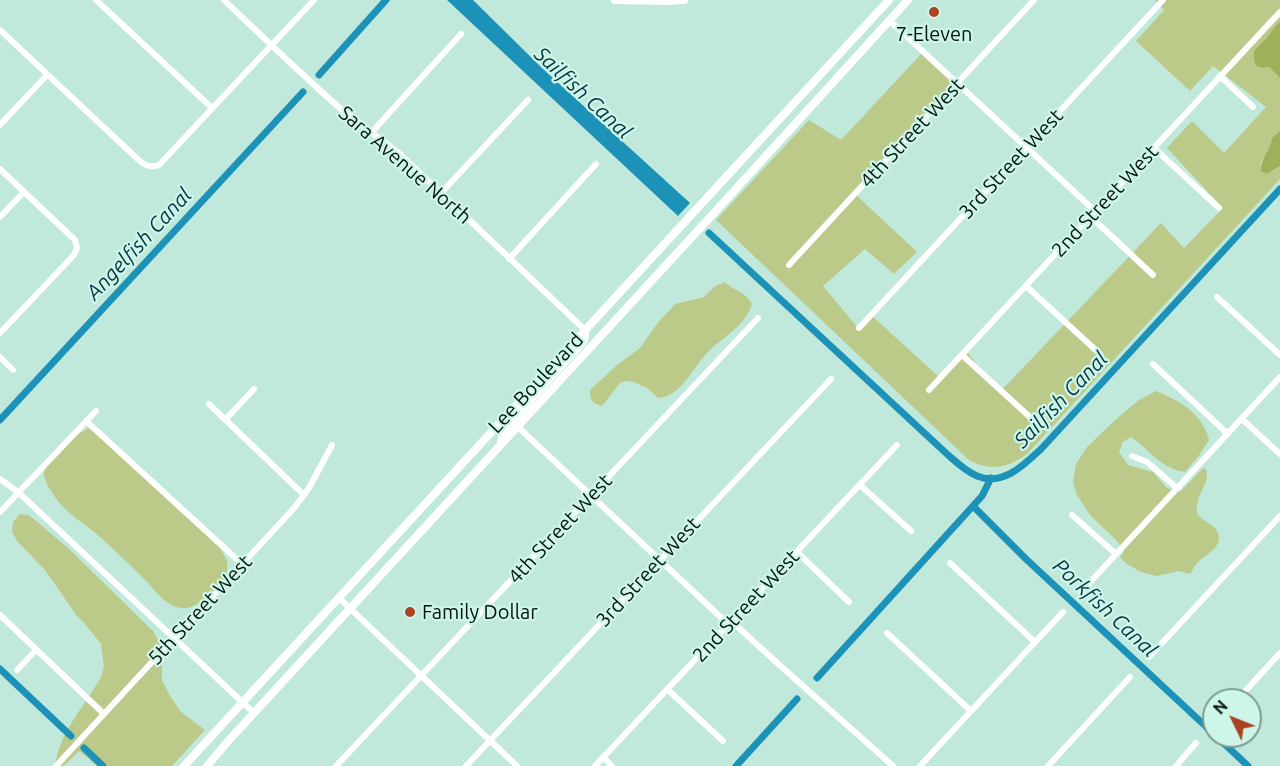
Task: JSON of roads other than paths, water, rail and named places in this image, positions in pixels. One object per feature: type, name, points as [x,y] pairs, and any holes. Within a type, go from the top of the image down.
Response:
[{"type":"main road","name":"Lee Boulevard","points":[[207,766],[908,0]]},
{"type":"main road","name":"Lee Boulevard","points":[[184,766],[886,2]]},
{"type":"main road","points":[[500,446],[505,428],[579,348],[585,338],[585,330]]},
{"type":"street","points":[[96,0],[212,108]]},
{"type":"street","name":"Sara Avenue North","points":[[224,0],[338,107],[400,155],[585,330]]},
{"type":"street","points":[[0,30],[128,150],[152,168],[159,165],[314,0]]},
{"type":"street","points":[[615,0],[684,0]]},
{"type":"street","name":"4th Street West","points":[[789,265],[1034,0]]},
{"type":"street","name":"3rd Street West","points":[[859,328],[1163,0]]},
{"type":"street","name":"2nd Street West","points":[[929,390],[1280,12]]},
{"type":"street","points":[[889,20],[1027,147],[1153,275]]},
{"type":"street","points":[[372,132],[461,34]]},
{"type":"street","points":[[0,125],[47,75]]},
{"type":"street","points":[[1220,76],[1254,107]]},
{"type":"street","points":[[441,193],[528,100]]},
{"type":"street","points":[[1154,148],[1219,208]]},
{"type":"street","points":[[509,259],[596,164]]},
{"type":"street","points":[[0,169],[75,240],[76,248],[74,255],[0,333]]},
{"type":"street","points":[[0,217],[24,192]]},
{"type":"street","points":[[1026,286],[1100,354]]},
{"type":"street","points":[[1217,297],[1280,355]]},
{"type":"street","name":"4th Street West","points":[[336,766],[758,318]]},
{"type":"street","points":[[962,355],[1031,418]]},
{"type":"street","points":[[0,357],[13,370]]},
{"type":"street","points":[[1153,364],[1228,434]]},
{"type":"street","points":[[1081,592],[1280,377]]},
{"type":"street","name":"3rd Street West","points":[[465,766],[831,379]]},
{"type":"street","points":[[225,420],[254,389]]},
{"type":"street","points":[[209,404],[304,495]]},
{"type":"street","points":[[0,512],[96,411]]},
{"type":"street","points":[[1242,418],[1280,454]]},
{"type":"street","points":[[86,421],[242,564]]},
{"type":"street","points":[[518,427],[728,624],[737,626],[893,766]]},
{"type":"street","name":"5th Street West","points":[[56,766],[304,495],[332,445]]},
{"type":"street","name":"2nd Street West","points":[[595,766],[897,446]]},
{"type":"street","points":[[1132,456],[1147,462],[1177,488]]},
{"type":"street","points":[[0,479],[18,492],[254,713]]},
{"type":"street","points":[[860,485],[911,531]]},
{"type":"street","points":[[1072,515],[1116,554]]},
{"type":"street","points":[[1149,657],[1280,516]]},
{"type":"street","points":[[796,552],[849,602]]},
{"type":"street","points":[[950,563],[1035,642]]},
{"type":"street","points":[[339,598],[517,766]]},
{"type":"street","points":[[920,766],[1063,612]]},
{"type":"street","points":[[0,615],[104,714]]},
{"type":"street","points":[[887,633],[971,711]]},
{"type":"street","points":[[17,670],[36,650]]},
{"type":"street","points":[[1248,688],[1280,653]]},
{"type":"street","points":[[1048,766],[1130,677]]},
{"type":"street","points":[[667,689],[723,741]]},
{"type":"street","points":[[1176,766],[1196,743]]},
{"type":"street","points":[[603,757],[612,766]]},
{"type":"water","points":[[447,0],[473,0],[543,69],[690,203],[678,216]]},
{"type":"waterway","name":"Angelfish Canal","points":[[319,75],[386,0]]},
{"type":"waterway","name":"Angelfish Canal","points":[[0,420],[303,92]]},
{"type":"waterway","name":"Sailfish Canal","points":[[709,233],[957,463],[977,476],[996,479],[1013,472],[1042,448],[1280,189]]},
{"type":"waterway","points":[[817,678],[982,496],[991,478]]},
{"type":"waterway","name":"Porkfish Canal","points":[[973,506],[1026,559],[1202,723]]},
{"type":"waterway","points":[[0,669],[71,736]]},
{"type":"waterway","points":[[736,766],[797,699]]},
{"type":"waterway","points":[[84,748],[103,766]]},
{"type":"waterway","name":"Porkfish Canal","points":[[1229,748],[1248,766]]},
{"type":"place","name":"7-Eleven","points":[[934,12]]},
{"type":"place","name":"Family Dollar","points":[[410,612]]}]
